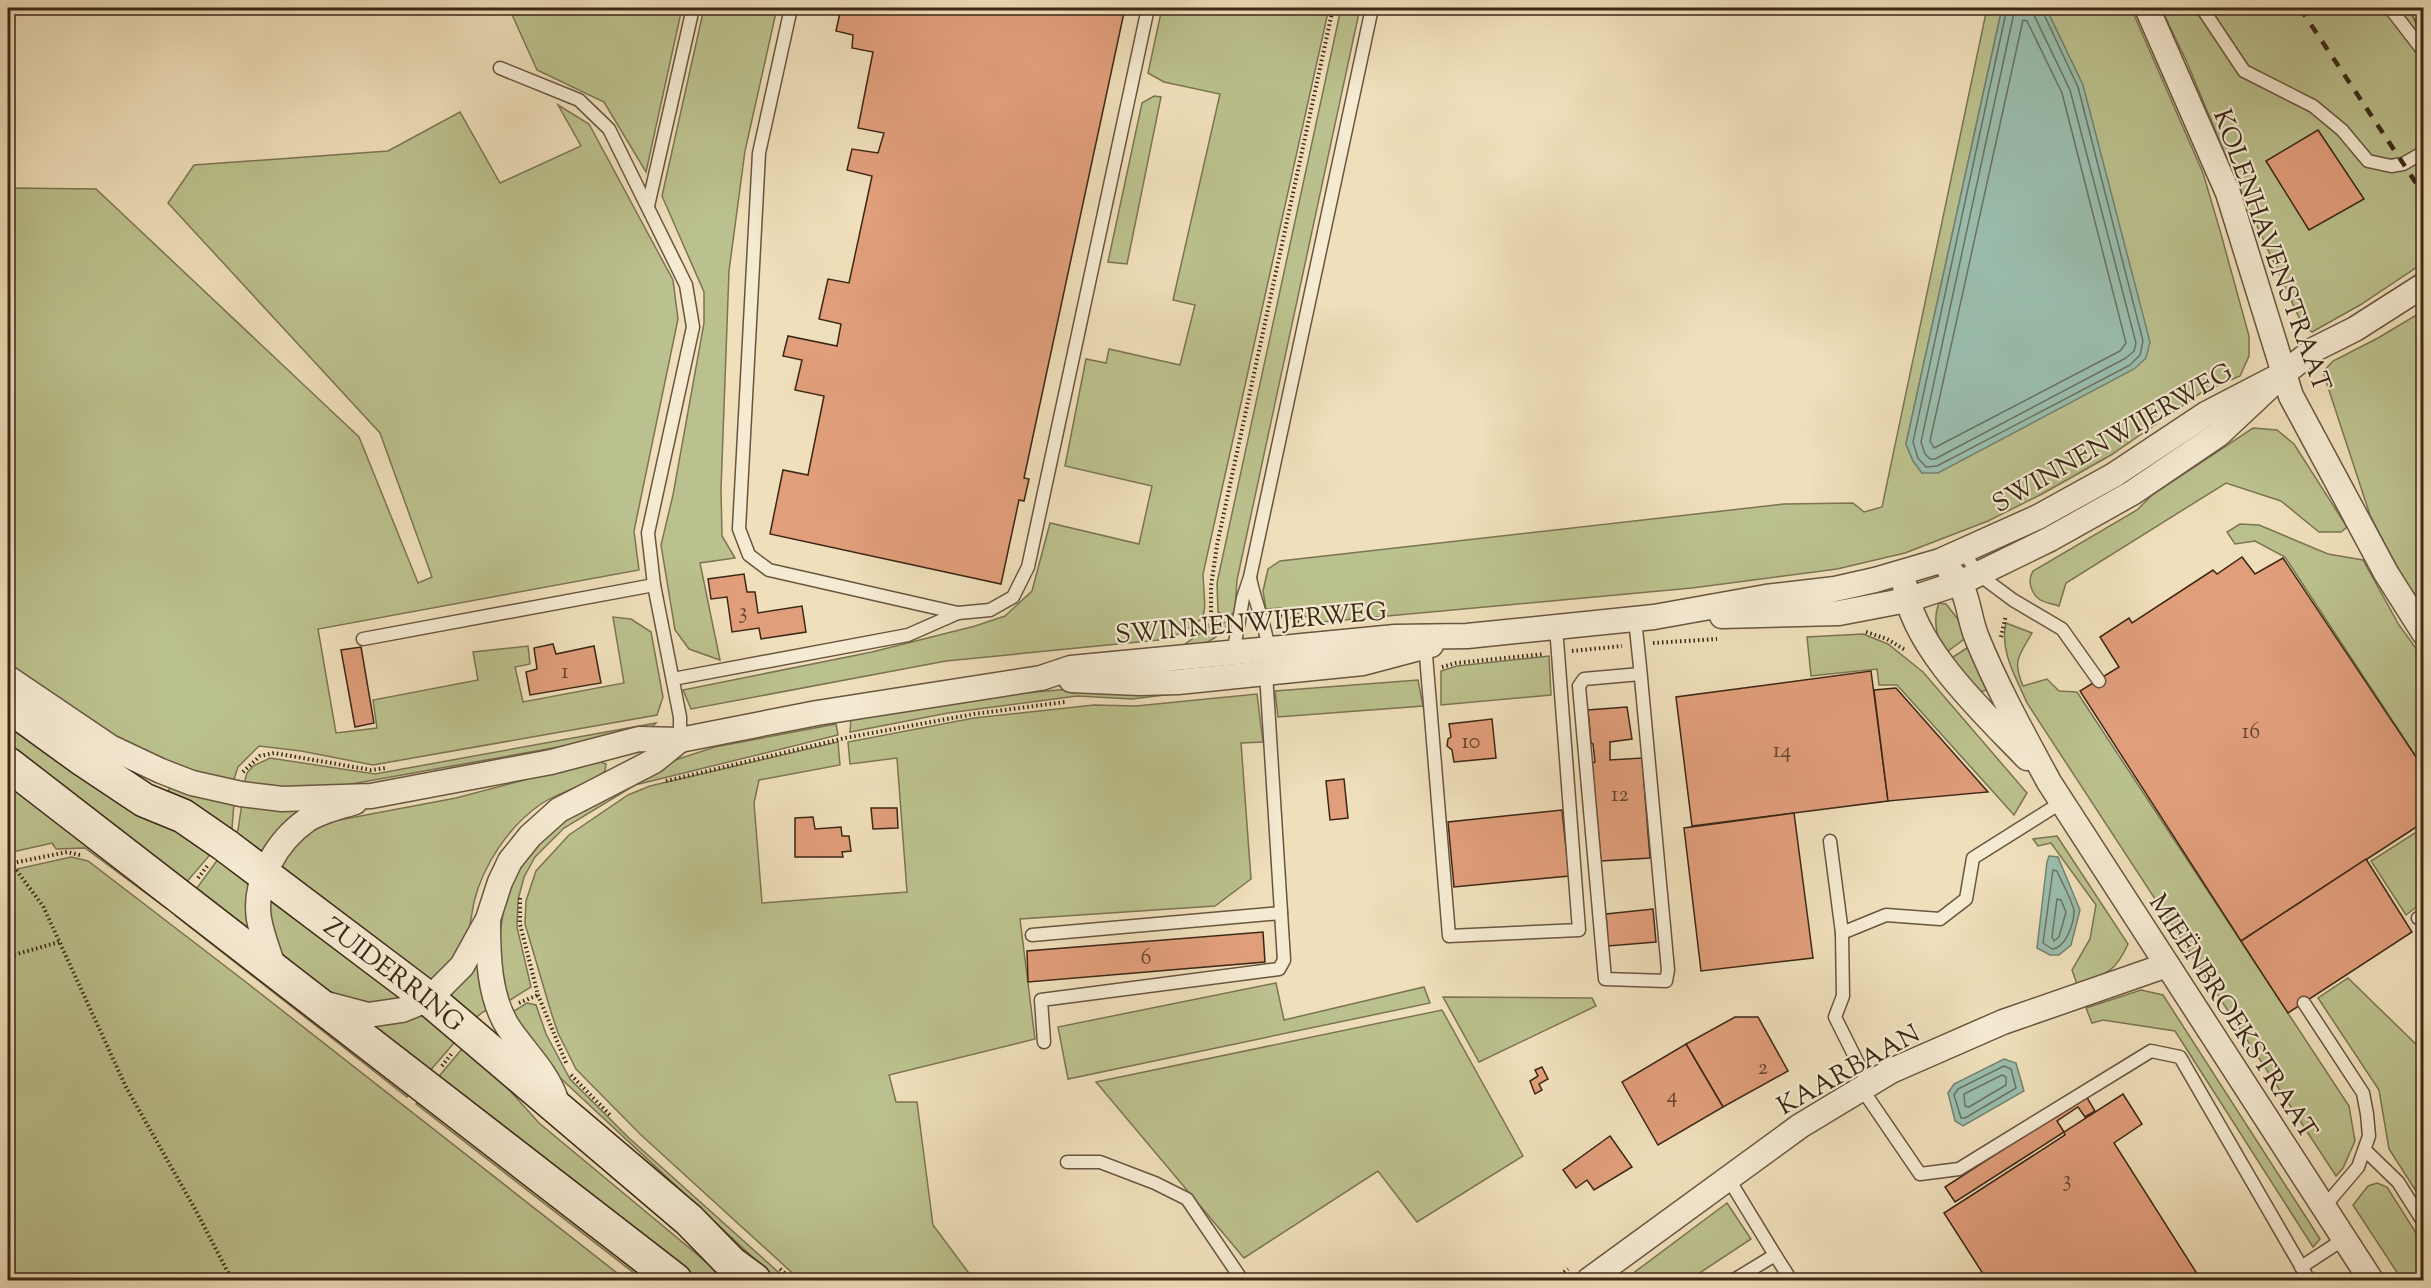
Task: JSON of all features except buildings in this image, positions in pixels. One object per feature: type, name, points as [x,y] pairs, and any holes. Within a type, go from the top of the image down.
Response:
[{"type":"main road","name":"ZUIDERRING","points":[[8,705],[144,800],[183,816],[264,873],[429,999],[689,1220],[731,1263],[765,1273]]},
{"type":"main road","points":[[8,764],[318,1002],[675,1281]]},
{"type":"street","name":"KOLENHAVENSTRAAT","points":[[2147,8],[2228,193],[2291,396],[2386,573],[2424,633]]},
{"type":"street","name":"SWINNENWIJERWEG","points":[[1645,618],[1839,613],[1907,600],[1970,578],[2050,539],[2132,493],[2219,434],[2283,374],[2315,349],[2355,329],[2424,285]]},
{"type":"street","name":"SWINNENWIJERWEG","points":[[8,678],[110,747],[192,783],[241,794],[282,799],[371,795],[551,762],[639,739],[680,740],[817,713],[1041,678],[1071,668],[1269,648],[1425,642],[1645,618],[1766,597],[1835,590],[1940,561],[2038,517],[2114,475],[2206,414],[2283,374]]},
{"type":"street","points":[[1940,561],[1970,578]]},
{"type":"street","name":"MIEËNBROEKSTRAAT","points":[[1904,572],[1907,600],[1924,637],[1941,662],[1987,717],[2049,782]]},
{"type":"street","name":"MIEËNBROEKSTRAAT","points":[[1970,578],[1976,636],[2007,705],[2049,782],[2371,1281]]},
{"type":"street","name":"SWINNENWIJERWEG","points":[[1041,678],[1139,683],[1178,682],[1363,663],[1425,642]]},
{"type":"street","name":"SWINNENWIJERWEG","points":[[318,1002],[368,1015],[402,1010],[429,999],[462,966],[488,920],[500,882],[510,861],[530,836],[559,810],[654,761],[680,740]]},
{"type":"street","name":"SWINNENWIJERWEG","points":[[274,968],[259,919],[258,899],[264,873],[277,850],[309,819],[371,795]]},
{"type":"street","name":"SWINNENWIJERWEG","points":[[488,920],[489,966],[506,1024],[537,1068],[550,1082],[559,1108]]},
{"type":"street","name":"KAARBAAN","points":[[1589,1281],[1800,1126],[1891,1071],[2003,1022],[2167,965]]},
{"type":"lane","points":[[648,206],[693,8]]},
{"type":"lane","points":[[791,8],[759,153],[739,490],[739,530],[749,555],[769,570],[958,613],[990,610],[1013,597],[1028,567],[1148,8]]},
{"type":"lane","points":[[1236,676],[1233,651],[1243,598],[1250,577],[1372,8]]},
{"type":"lane","points":[[2202,8],[2244,71],[2313,106],[2342,130],[2368,161],[2391,166],[2403,164],[2424,152]]},
{"type":"lane","points":[[2390,8],[2424,52]]},
{"type":"lane","points":[[2416,8],[2424,23]]},
{"type":"lane","points":[[500,68],[579,100],[609,129],[686,285],[693,327],[648,533],[654,585],[680,717],[680,740]]},
{"type":"lane","points":[[1963,551],[1970,578],[2062,629],[2099,681]]},
{"type":"lane","points":[[1044,1042],[1041,1000],[1279,969],[1284,960],[1269,648],[1266,631],[1254,600],[1250,577]]},
{"type":"lane","points":[[363,639],[654,585]]},
{"type":"lane","points":[[673,679],[908,635],[958,613]]},
{"type":"lane","points":[[1640,674],[1584,679],[1579,686],[1605,979],[1666,981],[1668,970],[1640,674],[1637,644],[1645,618]]},
{"type":"lane","points":[[1425,642],[1449,936],[1579,930],[1556,627]]},
{"type":"lane","points":[[1842,933],[1886,915],[1940,919],[1966,899],[1973,858],[2062,802]]},
{"type":"lane","points":[[1830,841],[1842,933],[1843,996],[1835,1017],[1865,1087],[1920,1174],[1959,1169],[2151,1050],[2180,1057],[2309,1281]]},
{"type":"lane","points":[[1032,934],[1281,913]]},
{"type":"lane","points":[[2304,1003],[2363,1093],[2369,1136],[2358,1167],[2324,1207]]},
{"type":"lane","points":[[2365,1150],[2398,1182],[2424,1223]]},
{"type":"lane","points":[[1067,1162],[1100,1162],[1155,1183],[1187,1199],[1242,1281]]},
{"type":"lane","points":[[1728,1178],[1791,1281]]},
{"type":"lane","points":[[2301,1267],[2344,1239]]},
{"type":"lane","points":[[1734,1281],[1775,1255]]},
{"type":"path","points":[[1211,621],[1211,586],[1217,545],[1333,8]]},
{"type":"path","points":[[1865,631],[1887,639],[1913,658]]},
{"type":"path","points":[[1427,671],[1456,663],[1637,644],[1718,639]]},
{"type":"path","points":[[659,783],[845,738],[974,714],[1076,701]]},
{"type":"path","points":[[8,863],[43,906],[126,1087],[195,1209],[232,1281]]},
{"type":"path","points":[[520,897],[520,924],[538,995],[571,1075],[616,1120]]},
{"type":"path","points":[[8,960],[10,956],[59,942]]},
{"type":"path","points":[[765,1273],[792,1281]]},
{"type":"green space","points":[[509,8],[682,8],[646,172],[604,102],[537,70]]},
{"type":"green space","points":[[704,8],[777,8],[745,151],[729,271],[721,489],[722,536],[735,558],[700,563],[720,660],[689,649],[675,630],[661,545],[673,495],[704,323],[704,292],[662,196]]},
{"type":"green space","points":[[1162,8],[1329,8],[1203,574],[1205,601],[1203,616],[1193,626],[1169,639],[946,661],[691,709],[683,690],[872,652],[975,626],[1005,616],[1032,591],[1050,523],[1139,544],[1152,486],[1065,466],[1086,359],[1106,363],[1109,349],[1180,365],[1195,305],[1173,300],[1220,94],[1164,82],[1148,73]]},
{"type":"green space","points":[[1341,8],[1360,8],[1237,580],[1235,611],[1231,615],[1223,615],[1218,612],[1217,583]]},
{"type":"green space","points":[[1987,8],[2002,8],[1906,444],[1913,461],[1922,473],[2081,82],[2046,8],[2131,8],[2203,173],[2249,336],[2249,356],[2240,376],[2201,393],[2111,455],[2042,494],[1988,521],[1905,553],[1837,569],[1692,588],[1322,622],[1281,608],[1266,609],[1263,591],[1268,569],[1280,561],[1784,504],[1853,503],[1864,512],[1882,507]]},
{"type":"green space","points":[[2161,8],[2408,8],[2410,10],[2423,8],[2423,263],[2360,305],[2312,332],[2302,324]]},
{"type":"green space","points":[[1154,96],[1161,97],[1127,264],[1108,262],[1142,103]]},
{"type":"green space","points":[[558,105],[589,124],[673,280],[678,319],[634,531],[639,570],[318,629],[336,733],[377,728],[373,700],[478,680],[473,652],[528,646],[530,664],[515,667],[523,702],[624,683],[613,617],[631,619],[651,632],[663,697],[657,715],[373,765],[301,751],[259,746],[238,767],[232,785],[165,767],[8,672],[8,188],[96,189],[359,437],[418,583],[432,577],[380,433],[168,203],[194,165],[388,151],[460,112],[500,183],[581,146]]},
{"type":"green space","points":[[2423,311],[2423,612],[2370,515],[2323,372],[2333,361]]},
{"type":"green space","points":[[2253,428],[2277,430],[2294,444],[2347,527],[2341,532],[2319,532],[2281,501],[2226,483],[2066,583],[2059,606],[2043,602],[2036,596],[2030,582],[2033,571],[2137,510],[2152,495]]},
{"type":"green space","points":[[2240,524],[2259,525],[2328,554],[2363,560],[2399,625],[2423,658],[2423,767],[2285,557],[2255,541],[2235,544],[2227,532]]},
{"type":"green space","points":[[1939,603],[1946,604],[1967,637],[1944,654],[1936,629]]},
{"type":"green space","points":[[1227,622],[1228,625],[1214,638],[1197,646],[1184,648],[1185,644],[1213,624]]},
{"type":"green space","points":[[2006,623],[2032,633],[2018,658],[2018,670],[2023,686],[2047,679],[2059,691],[2077,692],[2349,1106],[2355,1141],[2343,1168],[2336,1176],[2027,703],[2007,654],[2004,633]]},
{"type":"green space","points":[[1863,634],[1888,644],[1923,672],[2027,793],[2014,815],[1897,685],[1879,685],[1877,669],[1811,676],[1807,637]]},
{"type":"green space","points":[[1970,646],[1987,690],[1980,692],[1950,659]]},
{"type":"green space","points":[[1549,656],[1551,695],[1441,705],[1441,671],[1457,666]]},
{"type":"green space","points":[[1418,680],[1423,706],[1278,717],[1275,691]]},
{"type":"green space","points":[[1097,688],[1173,694],[1132,699],[1077,696],[948,713],[850,732],[851,719],[1004,695]]},
{"type":"green space","points":[[1257,694],[1263,742],[1241,743],[1251,879],[1215,906],[1020,919],[1035,1039],[889,1075],[896,1102],[917,1102],[933,1225],[974,1280],[800,1280],[640,1134],[576,1069],[558,1033],[551,1012],[525,924],[526,901],[536,871],[569,835],[628,795],[650,786],[838,742],[840,765],[759,780],[754,803],[762,903],[907,892],[897,758],[850,764],[848,742],[974,718],[1094,705],[1136,706]]},
{"type":"green space","points":[[8,717],[214,850],[185,884],[8,745]]},
{"type":"green space","points":[[656,723],[648,731],[346,785],[305,790],[243,787],[247,773],[253,766],[270,758],[375,774]]},
{"type":"green space","points":[[836,724],[838,735],[635,785],[564,828],[535,857],[524,877],[518,900],[517,927],[531,987],[507,1002],[496,962],[505,900],[513,878],[529,852],[582,805],[666,763],[715,747]]},
{"type":"green space","points":[[598,761],[606,764],[605,771],[541,804],[518,823],[499,847],[478,888],[465,942],[459,953],[427,989],[275,874],[290,848],[307,833],[334,821],[456,798],[524,780],[574,763]]},
{"type":"green space","points":[[8,777],[171,904],[166,908],[85,848],[56,849],[52,843],[8,853]]},
{"type":"green space","points":[[171,787],[234,803],[232,829],[225,836],[166,793]]},
{"type":"green space","points":[[242,803],[293,807],[302,811],[259,861],[231,841],[238,830]]},
{"type":"green space","points":[[2418,831],[2423,840],[2423,902],[2406,915],[2371,861]]},
{"type":"green space","points":[[2057,836],[2128,944],[2114,967],[2095,978],[2077,984],[2072,970],[2090,939],[2096,905],[2051,843],[2038,846],[2033,839]]},
{"type":"green space","points":[[221,855],[257,878],[253,939],[194,892]]},
{"type":"green space","points":[[71,857],[88,861],[626,1280],[8,1280],[8,871]]},
{"type":"green space","points":[[268,885],[412,997],[372,1003],[330,993],[291,967],[272,943]]},
{"type":"green space","points":[[178,910],[412,1092],[407,1097],[176,916]]},
{"type":"green space","points":[[476,962],[480,963],[491,1009],[469,1023],[440,998]]},
{"type":"green space","points":[[2348,978],[2423,1051],[2423,1202],[2389,1149],[2379,1090],[2318,998]]},
{"type":"green space","points":[[1276,983],[1284,1020],[1424,987],[1430,1003],[1068,1079],[1058,1027]]},
{"type":"green space","points":[[2141,990],[2163,995],[2320,1239],[2313,1247],[2175,1031],[2103,1020],[2092,1023],[2086,1008]]},
{"type":"green space","points":[[1443,997],[1592,998],[1596,1006],[1479,1062]]},
{"type":"green space","points":[[527,1003],[536,1005],[546,1034],[570,1079],[629,1138],[787,1280],[777,1280],[540,1059],[509,1014]]},
{"type":"green space","points":[[425,1008],[460,1036],[429,1072],[365,1025]]},
{"type":"green space","points":[[1442,1010],[1523,1156],[1417,1222],[1378,1171],[1244,1258],[1096,1082]]},
{"type":"green space","points":[[467,1043],[539,1123],[728,1280],[694,1280],[435,1081]]},
{"type":"green space","points":[[421,1099],[655,1280],[643,1280],[416,1104]]},
{"type":"green space","points":[[2377,1183],[2387,1187],[2423,1244],[2423,1280],[2402,1280],[2353,1205],[2368,1186]]},
{"type":"green space","points":[[1727,1203],[1751,1239],[1689,1280],[1624,1280]]},
{"type":"water","points":[[2002,8],[2046,8],[2083,85],[2150,342],[2146,358],[2134,369],[1938,473],[1922,473],[1913,461],[1906,444]]},
{"type":"water","points":[[2049,856],[2058,857],[2080,910],[2071,945],[2059,955],[2050,955],[2037,948]]},
{"type":"water","points":[[2004,1059],[2016,1063],[2024,1091],[1963,1126],[1955,1121],[1948,1093],[1954,1084]]},
{"type":"railway","points":[[2300,8],[2424,195]]}]
